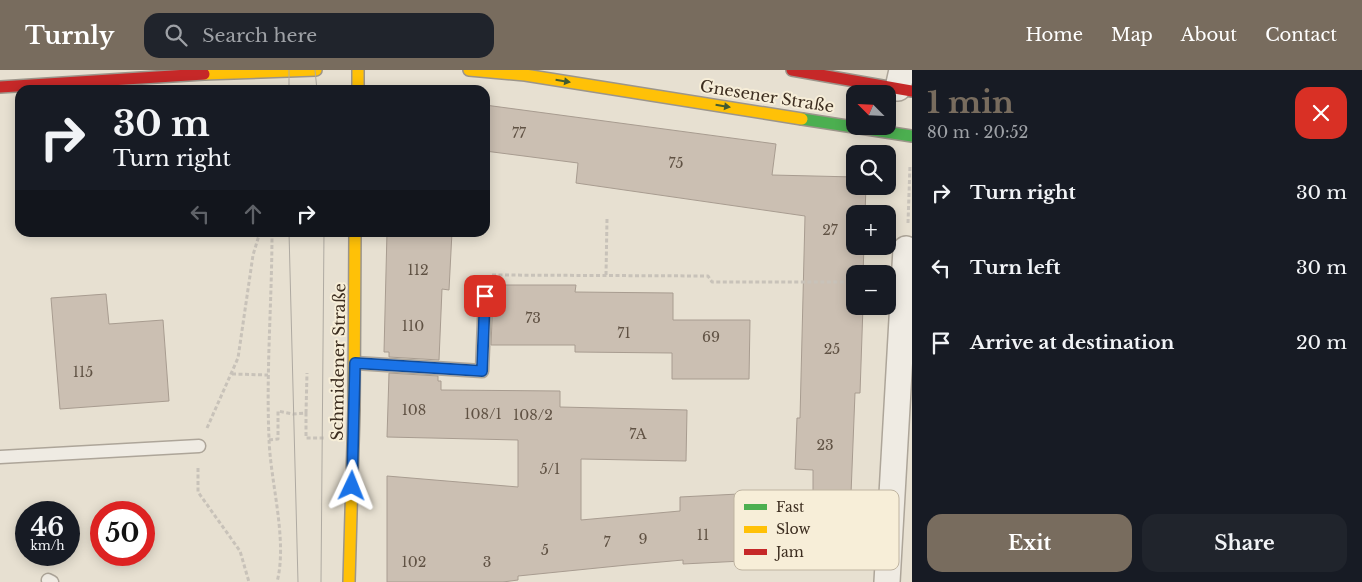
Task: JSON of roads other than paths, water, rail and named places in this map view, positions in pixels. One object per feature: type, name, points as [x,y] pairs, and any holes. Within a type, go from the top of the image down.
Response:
[{"type":"main road","points":[[27,85],[136,77],[316,70]]},
{"type":"main road","points":[[358,70],[358,85]]},
{"type":"main road","name":"Gnesener Straße","points":[[469,70],[551,79],[912,136]]},
{"type":"main road","name":"Gnesener Straße","points":[[792,70],[904,83]]},
{"type":"main road","points":[[0,87],[15,86]]},
{"type":"main road","name":"Schmidener Straße","points":[[349,582],[355,363],[355,237]]},
{"type":"street","points":[[892,490],[906,249]]},
{"type":"lane","points":[[355,363],[482,371],[485,296]]},
{"type":"lane","points":[[0,457],[199,446]]},
{"type":"tram line","points":[[289,70],[289,85]]},
{"type":"tram line","points":[[315,70],[316,85]]},
{"type":"tram line","points":[[289,237],[298,582]]},
{"type":"tram line","points":[[321,582],[324,237]]}]
